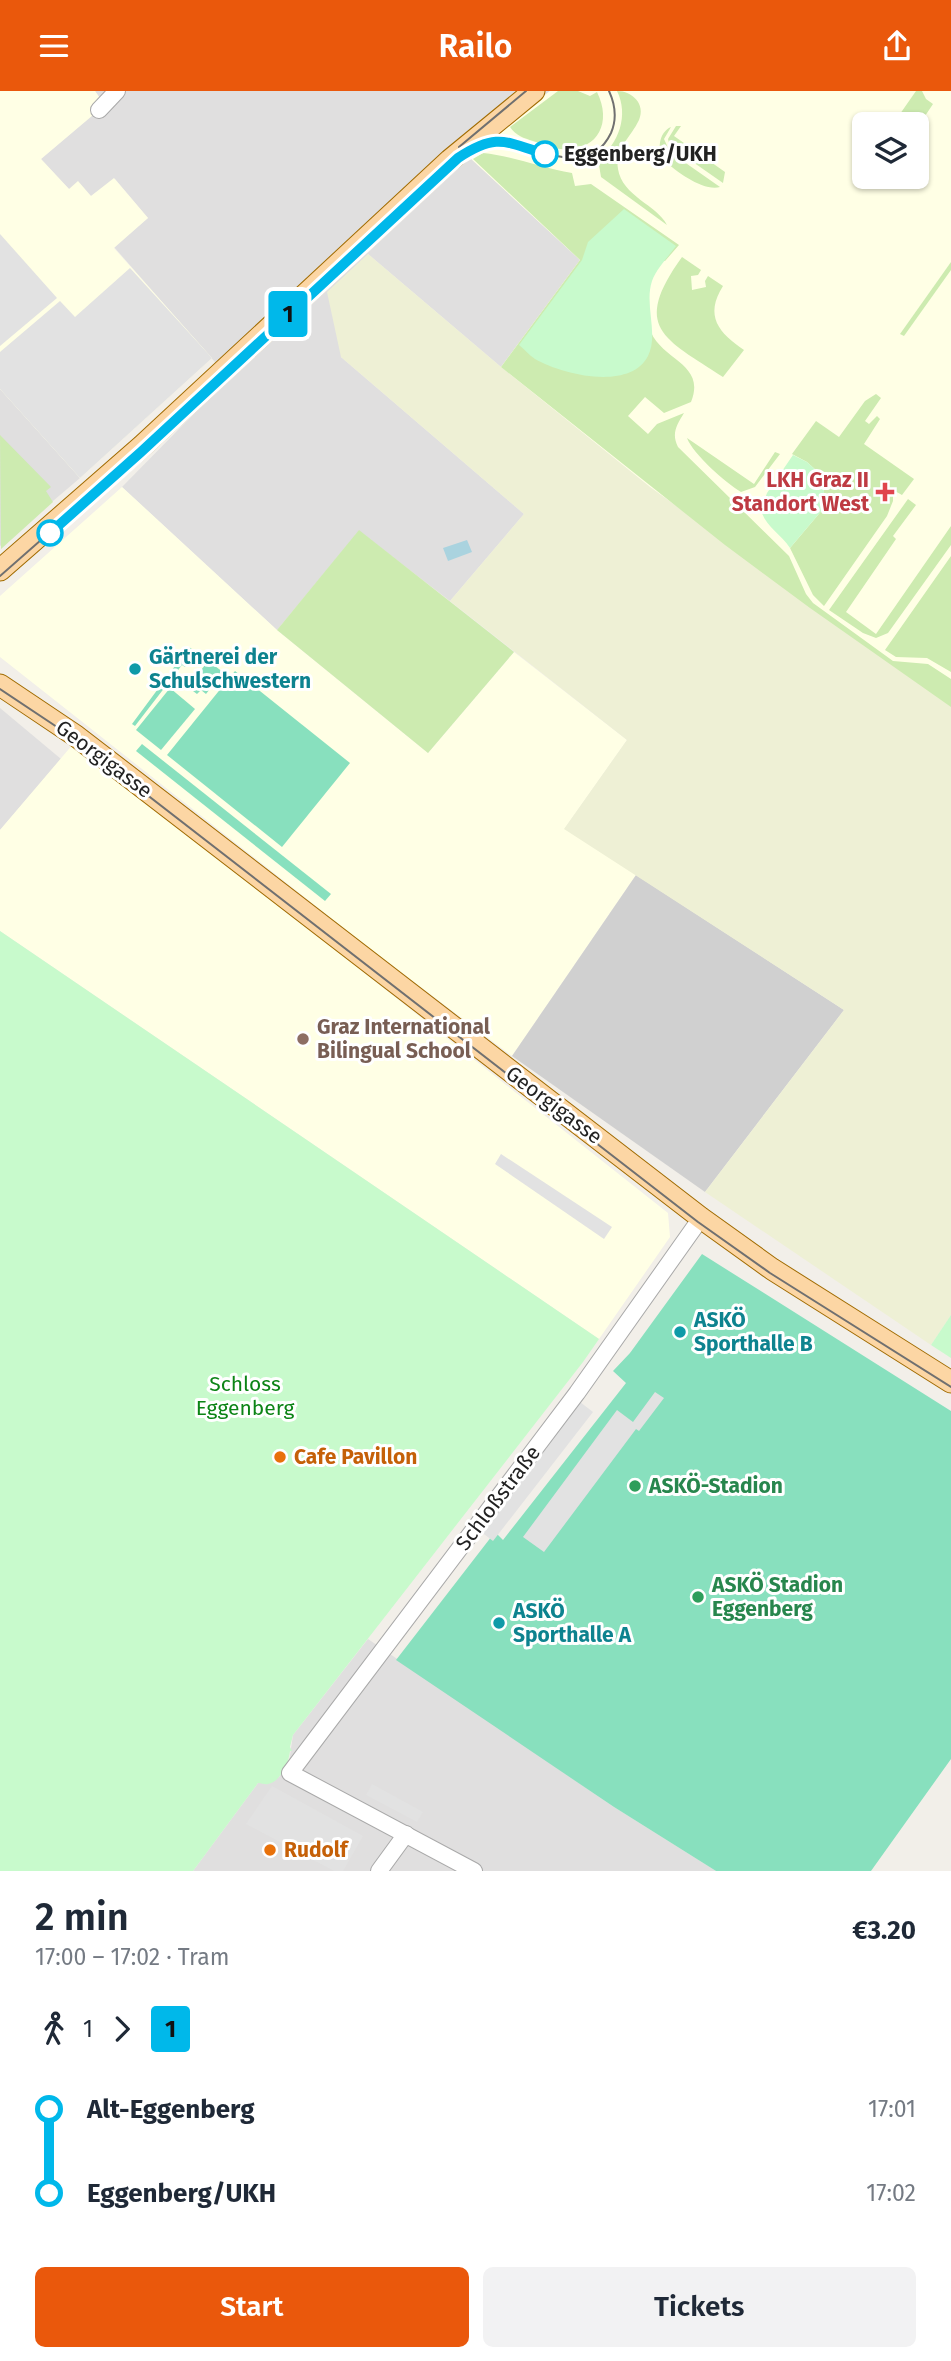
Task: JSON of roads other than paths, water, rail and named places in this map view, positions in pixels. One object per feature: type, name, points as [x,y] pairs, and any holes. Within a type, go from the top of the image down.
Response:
[{"type":"main road","points":[[0,570],[142,446],[450,160],[534,91]]},
{"type":"main road","name":"Georgigasse","points":[[0,685],[76,736],[701,1219],[772,1269],[951,1382]]},
{"type":"street","points":[[95,91],[102,108],[117,91]]},
{"type":"street","name":"Schloßstraße","points":[[406,1834],[290,1773],[577,1393],[701,1219]]},
{"type":"street","points":[[379,1871],[406,1834],[474,1871]]},
{"type":"water","points":[[467,540],[472,552],[448,561],[443,548]]},
{"type":"tram line","points":[[459,147],[526,91]]},
{"type":"tram line","points":[[0,576],[141,452],[458,158],[481,144],[492,141],[511,143],[558,157],[588,156],[600,148],[613,128],[613,101],[609,91]]},
{"type":"tram line","name":"1","points":[[50,533],[458,158],[478,145],[498,141],[545,154]]},
{"type":"tram line","points":[[0,689],[75,739],[698,1222],[770,1273],[951,1387]]},
{"type":"place","name":"Eggenberg/UKH","points":[[545,154]]},
{"type":"place","name":"LKH Graz II Standort West","points":[[885,492]]},
{"type":"place","name":"Gärtnerei der Schulschwestern","points":[[135,669]]},
{"type":"place","name":"Graz International Bilingual School","points":[[303,1039]]},
{"type":"place","name":"ASKÖ Sporthalle B","points":[[680,1332]]},
{"type":"place","name":"Cafe Pavillon","points":[[280,1457]]},
{"type":"place","name":"ASKÖ-Stadion","points":[[635,1486]]},
{"type":"place","name":"ASKÖ Stadion Eggenberg","points":[[698,1597]]},
{"type":"place","name":"ASKÖ Sporthalle A","points":[[499,1623]]},
{"type":"place","name":"Rudolf","points":[[270,1850]]},
{"type":"park label","name":"Schloss Eggenberg","points":[[245,1396]]}]
